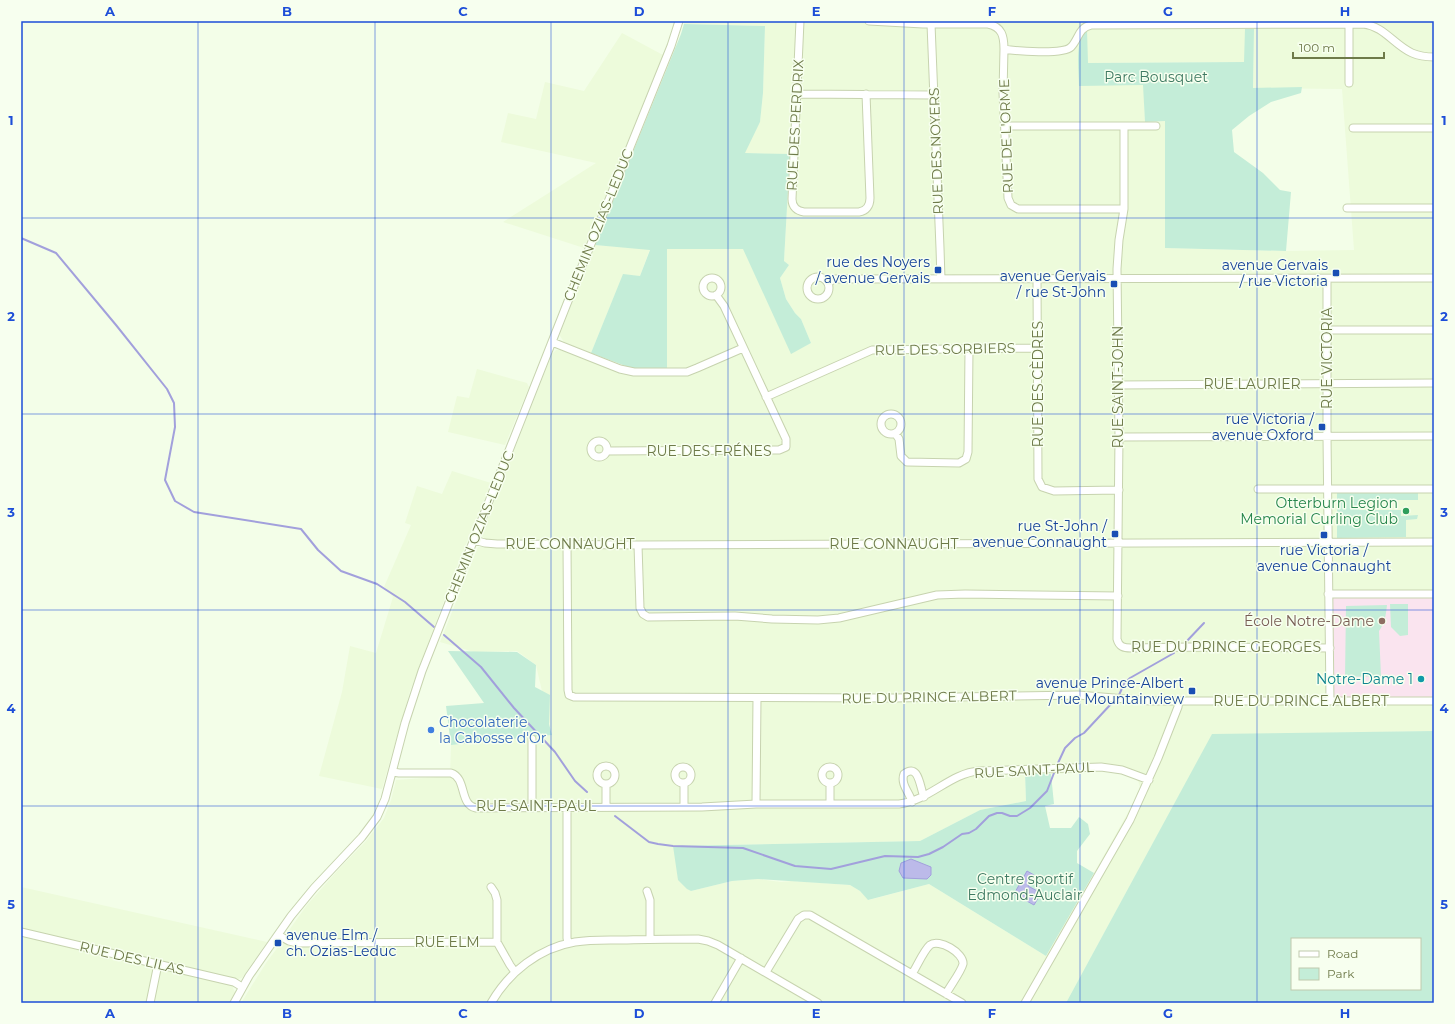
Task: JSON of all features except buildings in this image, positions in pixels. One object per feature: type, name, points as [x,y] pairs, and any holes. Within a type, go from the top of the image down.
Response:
[{"type":"street","name":"CHEMIN OZIAS-LEDUC","points":[[234,1003],[242,987],[278,935],[314,888],[362,837],[377,817],[385,799],[412,699],[552,342],[671,46],[679,21]]},
{"type":"street","name":"RUE DES PERDRIX","points":[[800,21],[792,201],[794,207],[798,211],[859,212],[865,210],[869,205],[866,94]]},
{"type":"street","name":"RUE DE L'ORME","points":[[869,21],[931,24],[982,24],[994,26],[1000,30],[1004,49],[1003,93],[1008,198],[1012,207],[1021,209],[1124,209]]},
{"type":"street","points":[[1004,49],[1012,51],[1065,50],[1073,45],[1081,30],[1091,25],[1195,23],[1363,24],[1373,26],[1382,31],[1410,52],[1420,56],[1434,57]]},
{"type":"street","name":"RUE DES NOYERS","points":[[931,24],[940,279]]},
{"type":"street","points":[[1349,24],[1349,83]]},
{"type":"street","points":[[796,94],[934,95]]},
{"type":"street","points":[[1005,126],[1156,126]]},
{"type":"street","name":"RUE SAINT-JOHN","points":[[1122,646],[1119,644],[1117,639],[1119,490],[1118,279],[1119,240],[1124,209],[1124,126]]},
{"type":"street","points":[[1353,128],[1434,128]]},
{"type":"street","points":[[1348,208],[1434,208]]},
{"type":"street","points":[[828,283],[834,279],[1434,278]]},
{"type":"street","name":"RUE DES CÈDRES","points":[[1037,279],[1038,479],[1042,487],[1054,491],[1119,490]]},
{"type":"street","name":"RUE VICTORIA","points":[[1327,279],[1327,489],[1330,701]]},
{"type":"street","name":"RUE DES FRÉNES","points":[[607,451],[782,450],[786,447],[787,441],[724,306],[716,295]]},
{"type":"street","points":[[1328,330],[1434,330]]},
{"type":"street","points":[[552,342],[634,372],[687,372],[743,348]]},
{"type":"street","points":[[895,433],[899,439],[901,456],[908,462],[959,462],[966,459],[968,452],[968,348]]},
{"type":"street","name":"RUE DES SORBIERS","points":[[766,397],[872,350],[1038,348]]},
{"type":"street","name":"RUE LAURIER","points":[[1118,385],[1434,383]]},
{"type":"street","points":[[1119,437],[1434,436]]},
{"type":"street","points":[[1258,489],[1434,489]]},
{"type":"street","name":"RUE CONNAUGHT","points":[[474,540],[492,544],[638,545],[1434,542]]},
{"type":"street","name":"RUE DU PRINCE ALBERT","points":[[568,544],[568,690],[569,695],[574,698],[910,698],[1078,695],[1136,701],[1434,701]]},
{"type":"street","points":[[638,545],[640,608],[642,613],[648,617],[735,616],[772,619],[818,620],[844,617],[937,595],[1118,596]]},
{"type":"street","points":[[1328,594],[1434,594]]},
{"type":"street","name":"RUE DU PRINCE GEORGES","points":[[1122,646],[1131,648],[1330,648]]},
{"type":"street","points":[[756,698],[756,804]]},
{"type":"street","points":[[1025,1003],[1122,834],[1148,780],[1178,707],[1179,701]]},
{"type":"street","points":[[532,739],[532,808]]},
{"type":"street","name":"RUE SAINT-PAUL","points":[[393,772],[399,774],[455,774],[458,777],[468,804],[472,808],[684,807],[756,804],[890,804],[912,802],[924,797],[960,775],[976,771],[1101,767],[1127,771],[1148,780]]},
{"type":"street","points":[[912,802],[902,781],[904,774],[908,772],[913,772],[917,775],[924,797]]},
{"type":"street","points":[[684,783],[684,807]]},
{"type":"street","name":"RUE SAINT-PAUL","points":[[606,784],[606,807]]},
{"type":"street","points":[[830,784],[830,804]]},
{"type":"street","points":[[567,807],[568,943]]},
{"type":"street","points":[[491,887],[497,900],[498,942],[515,972]]},
{"type":"street","points":[[647,891],[650,900],[650,939]]},
{"type":"street","points":[[766,972],[796,921],[802,916],[808,915],[815,917],[962,1003]]},
{"type":"street","name":"RUE DES LILAS","points":[[21,932],[230,981],[242,987]]},
{"type":"street","name":"RUE ELM","points":[[278,935],[289,941],[297,942],[498,942]]},
{"type":"street","points":[[491,1003],[515,972],[538,955],[554,947],[587,940],[650,939],[708,940],[818,1003]]},
{"type":"street","points":[[912,974],[930,945],[938,942],[948,946],[959,955],[963,963],[946,994]]},
{"type":"street","points":[[715,1003],[741,958]]},
{"type":"street","points":[[150,1003],[158,964]]},
{"type":"shaded area","points":[[684,21],[1434,21],[1434,731],[1212,735],[1066,1003],[241,1003],[266,963],[281,943],[285,943],[290,937],[287,933],[307,905],[366,841],[384,818],[391,800],[396,780],[450,776],[451,745],[552,735],[536,665],[517,651],[474,652],[440,642],[478,547],[491,547],[492,541],[486,540],[482,536],[487,520],[552,354],[556,350],[561,350],[626,375],[667,376],[666,249],[743,248],[791,353],[811,343],[801,319],[786,299],[780,278],[789,265],[784,261],[790,155],[744,153],[760,122],[763,93],[765,26],[684,24]],"holes":[[[1245,29],[1254,29],[1253,88],[1342,89],[1354,250],[1286,251],[1166,248],[1165,121],[1145,122],[1144,85],[1079,85],[1087,31],[1087,63],[1245,62]],[[1102,771],[1125,775],[1135,779],[1138,781],[1140,787],[1130,809],[1046,956],[929,884],[869,900],[860,891],[850,885],[792,881],[781,882],[758,879],[732,881],[691,891],[674,846],[920,841],[980,810],[1026,801],[1025,773],[1053,774]]]},
{"type":"shaded area","points":[[622,33],[663,55],[584,248],[503,222],[596,163],[501,142],[508,113],[536,119],[545,82],[584,91]]},
{"type":"shaded area","points":[[595,245],[650,249],[640,276],[623,275],[591,353],[564,342],[560,334]]},
{"type":"shaded area","points":[[477,369],[527,383],[529,387],[505,445],[448,432],[457,396],[469,398]]},
{"type":"shaded area","points":[[452,471],[491,483],[456,569],[410,691],[382,789],[319,776],[342,692],[350,646],[376,653],[393,597],[384,587],[411,525],[405,523],[417,486],[442,494]]},
{"type":"shaded area","name":"École Notre-Dame","points":[[1328,594],[1434,594],[1434,701],[1330,701]]},
{"type":"shaded area","points":[[21,887],[267,942],[242,978],[238,979],[233,988],[235,992],[229,1003],[21,1003]]},
{"type":"green space","points":[[684,24],[765,26],[763,93],[760,122],[745,153],[790,154],[784,261],[789,265],[780,278],[786,299],[801,319],[811,343],[791,354],[743,249],[667,249],[667,368],[631,368],[591,353],[623,274],[640,276],[650,250],[595,245]]},
{"type":"green space","name":"Parc Bousquet","points":[[1245,29],[1254,29],[1253,88],[1302,87],[1301,93],[1271,102],[1249,116],[1232,130],[1234,152],[1263,173],[1280,190],[1291,192],[1286,251],[1165,248],[1165,121],[1145,122],[1143,85],[1079,86],[1078,56],[1080,41],[1087,30],[1088,63],[1244,62]]},
{"type":"green space","points":[[1337,493],[1418,493],[1418,500],[1359,500],[1359,510],[1401,510],[1401,516],[1418,515],[1417,519],[1406,520],[1406,537],[1337,538]]},
{"type":"green space","points":[[1390,604],[1408,604],[1408,635],[1400,636],[1391,627]]},
{"type":"green space","points":[[1387,605],[1384,622],[1379,631],[1381,676],[1345,677],[1346,606]]},
{"type":"green space","points":[[448,651],[517,652],[536,665],[535,687],[550,695],[549,724],[552,735],[451,745],[446,706],[484,703]]},
{"type":"green space","points":[[1434,731],[1434,1003],[1066,1003],[1212,734]]},
{"type":"green space","name":"Centre sportif Edmond-Auclair","points":[[1025,773],[1051,774],[1054,804],[1045,806],[1050,828],[1071,828],[1079,817],[1088,824],[1090,834],[1077,851],[1077,863],[1094,873],[1046,956],[929,884],[868,900],[860,891],[850,885],[758,879],[732,881],[691,891],[678,880],[673,846],[920,841],[980,810],[1026,801]]},
{"type":"water","points":[[911,859],[931,867],[931,875],[927,879],[903,878],[899,871],[901,863]]},
{"type":"water","points":[[1027,871],[1034,875],[1028,886],[1041,893],[1034,905],[1014,894]]},
{"type":"waterway","points":[[21,238],[56,253],[167,389],[174,403],[175,427],[165,480],[175,501],[194,512],[301,529],[318,550],[341,571],[377,584],[405,602],[434,627]]},
{"type":"waterway","points":[[1185,643],[1204,623]]},
{"type":"waterway","points":[[444,635],[481,667],[514,708],[555,752],[575,781],[587,792]]},
{"type":"waterway","points":[[1119,695],[1124,684],[1130,678],[1174,653]]},
{"type":"waterway","points":[[1058,763],[1065,748],[1075,738],[1084,733],[1111,704]]},
{"type":"waterway","points":[[615,816],[649,842],[673,846],[743,848],[795,866],[831,869],[885,856],[918,857],[929,854],[943,847],[962,834],[969,833],[976,829],[989,816],[997,813],[1017,816],[1030,808],[1047,791],[1054,773]]},
{"type":"place","name":"rue des Noyers / avenue Gervais","points":[[938,270]]},
{"type":"place","name":"avenue Gervais / rue Victoria","points":[[1336,273]]},
{"type":"place","name":"avenue Gervais / rue St-John","points":[[1114,284]]},
{"type":"place","name":"rue Victoria / avenue Oxford","points":[[1322,427]]},
{"type":"place","name":"Otterburn Legion Memorial Curling Club","points":[[1406,511]]},
{"type":"place","name":"rue St-John / avenue Connaught","points":[[1115,534]]},
{"type":"place","name":"rue Victoria / avenue Connaught","points":[[1324,535]]},
{"type":"place","name":"École Notre-Dame","points":[[1382,621]]},
{"type":"place","name":"Notre-Dame 1","points":[[1421,679]]},
{"type":"place","name":"avenue Prince-Albert / rue Mountainview","points":[[1192,691]]},
{"type":"place","name":"Chocolaterie la Cabosse d'Or","points":[[431,730]]},
{"type":"place","name":"avenue Elm / ch. Ozias-Leduc","points":[[278,943]]}]
